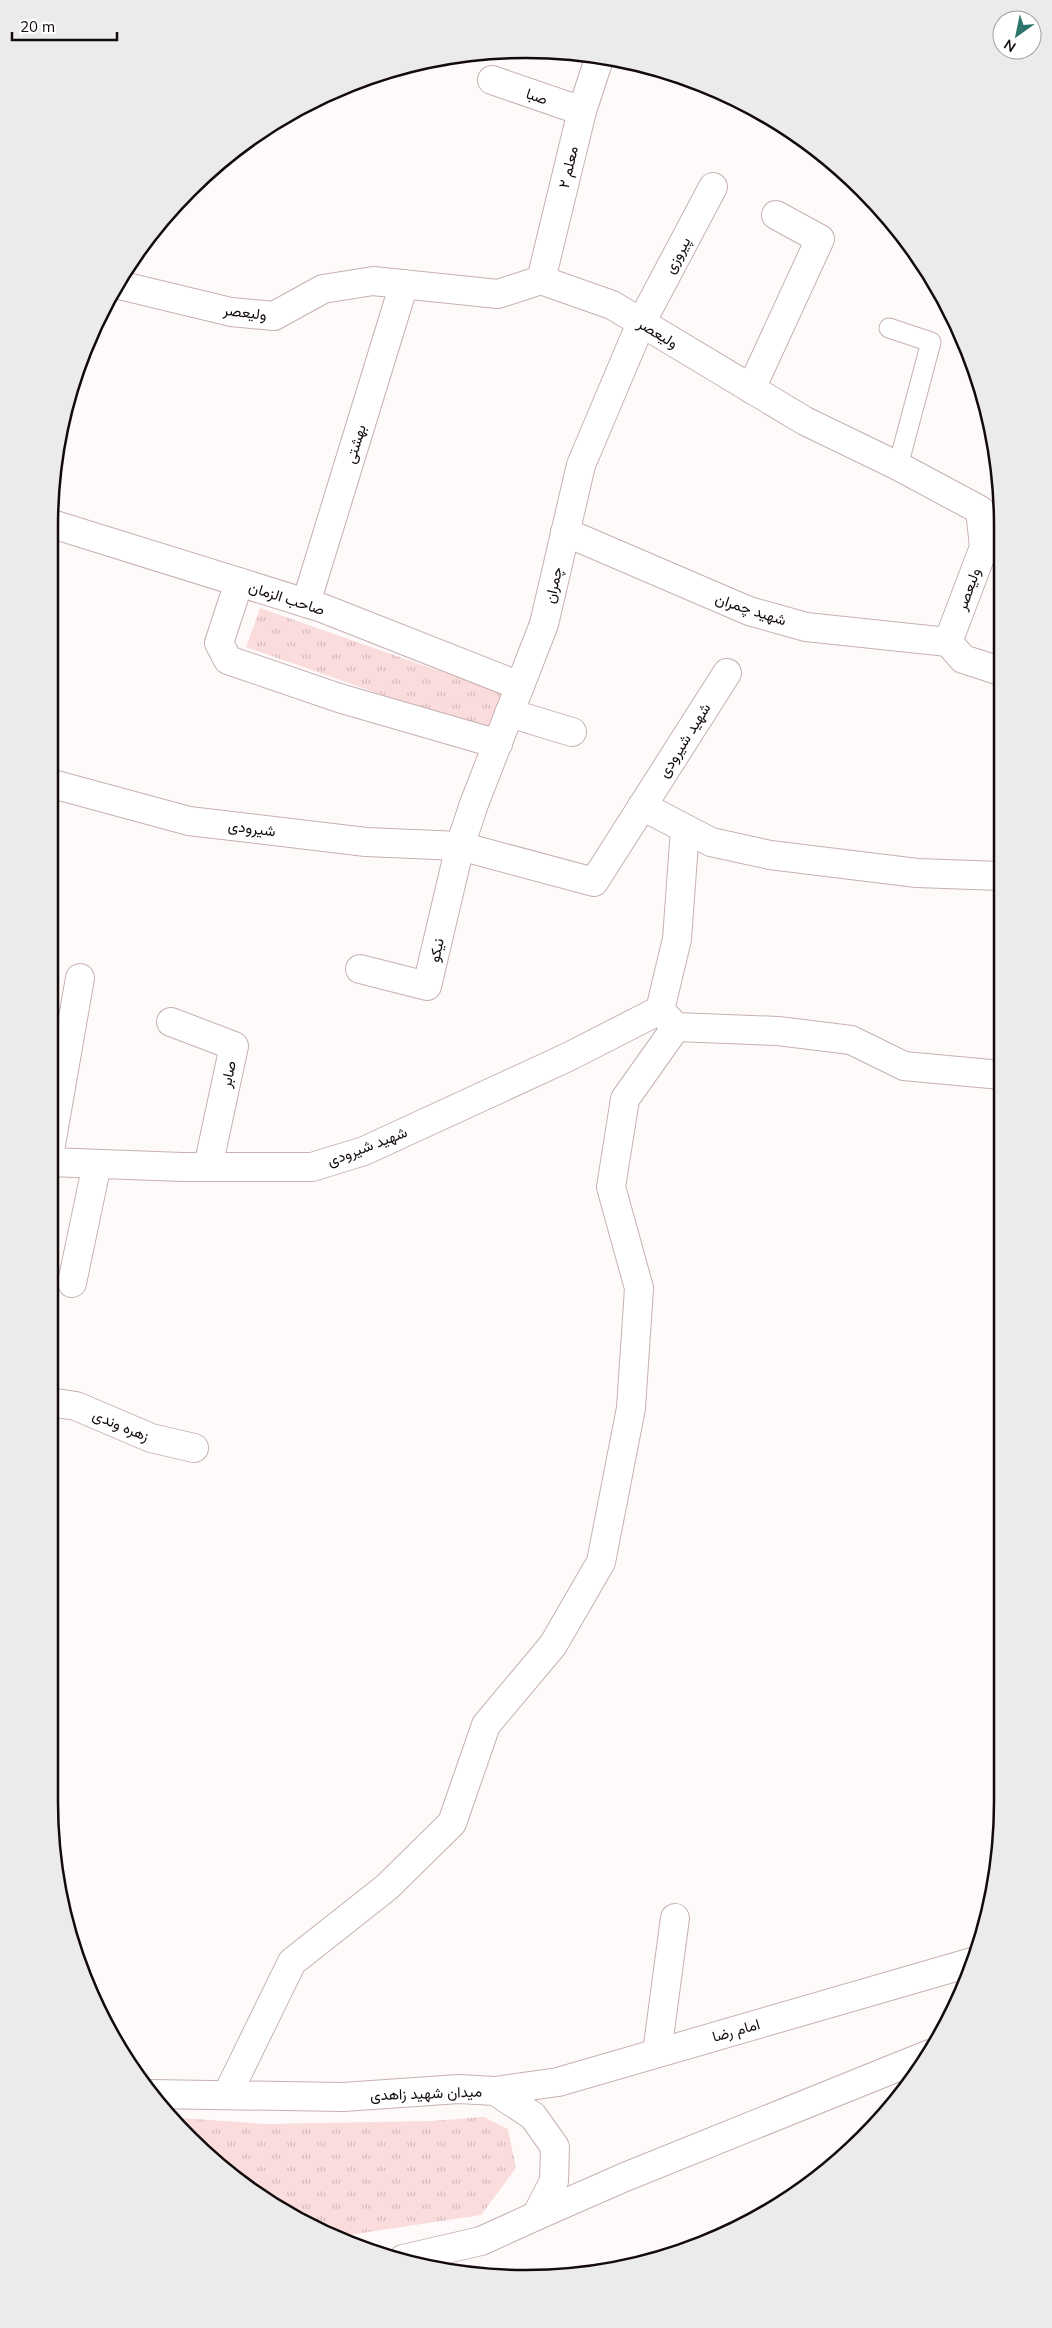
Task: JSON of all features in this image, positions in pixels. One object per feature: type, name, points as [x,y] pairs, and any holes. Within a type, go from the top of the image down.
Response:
[{"type":"street","name":"معلم ۲","points":[[541,280],[582,111],[597,64]]},
{"type":"street","name":"صبا","points":[[492,80],[582,111]]},
{"type":"street","name":"پیروزی","points":[[641,323],[713,187]]},
{"type":"street","points":[[751,389],[820,239],[776,215]]},
{"type":"street","name":"ولیعصر","points":[[124,286],[231,312],[274,316],[323,289],[373,281],[498,294],[541,280],[612,305],[805,421],[898,466],[980,510],[984,546],[948,642]]},
{"type":"street","name":"بهشتی","points":[[306,603],[404,284]]},
{"type":"street","name":"چمران","points":[[460,846],[544,624],[581,465],[641,323]]},
{"type":"street","name":"صاحب الزمان","points":[[58,526],[306,603],[520,686]]},
{"type":"street","name":"شهید چمران","points":[[565,532],[749,611],[806,627],[948,642]]},
{"type":"street","points":[[239,582],[220,643],[228,660],[339,698],[498,744]]},
{"type":"street","points":[[948,642],[963,659],[994,669]]},
{"type":"street","name":"شهید شیرودی","points":[[460,846],[594,882],[727,673]]},
{"type":"street","points":[[510,713],[572,732]]},
{"type":"street","name":"شیرودی","points":[[58,785],[189,820],[366,842],[460,846]]},
{"type":"street","points":[[642,806],[710,842],[770,854],[917,873],[994,876]]},
{"type":"street","points":[[227,2095],[292,1962],[387,1887],[452,1823],[486,1725],[553,1645],[601,1562],[631,1408],[639,1288],[611,1187],[625,1099],[668,1019],[678,939],[685,829]]},
{"type":"street","name":"نیکو","points":[[360,969],[427,986],[460,846]]},
{"type":"street","points":[[58,1104],[80,978]]},
{"type":"street","points":[[668,1019],[778,1030],[851,1040],[904,1066],[994,1074]]},
{"type":"street","name":"شهید شیرودی","points":[[58,1162],[208,1167],[312,1167],[364,1151],[568,1057],[668,1019]]},
{"type":"street","name":"صابر","points":[[171,1022],[234,1046],[208,1167]]},
{"type":"street","points":[[72,1282],[97,1164]]},
{"type":"street","name":"زهره وندی","points":[[58,1403],[76,1406],[151,1438],[194,1448]]},
{"type":"street","points":[[657,2053],[675,1918]]},
{"type":"street","name":"امام رضا","points":[[495,2091],[558,2082],[966,1964]]},
{"type":"street","points":[[415,2257],[481,2241],[625,2177],[917,2061]]},
{"type":"street","name":"میدان شهید زاهدی","points":[[160,2094],[343,2097],[459,2089],[495,2091],[533,2116],[555,2147],[554,2181],[536,2216]]},
{"type":"lane","points":[[889,328],[931,342],[898,466]]},
{"type":"green space","points":[[260,608],[502,693],[488,732],[246,647]]},
{"type":"green space","points":[[484,2117],[508,2129],[516,2168],[481,2215],[347,2235],[292,2208],[266,2192],[217,2154],[181,2118],[266,2124],[431,2121]]}]
